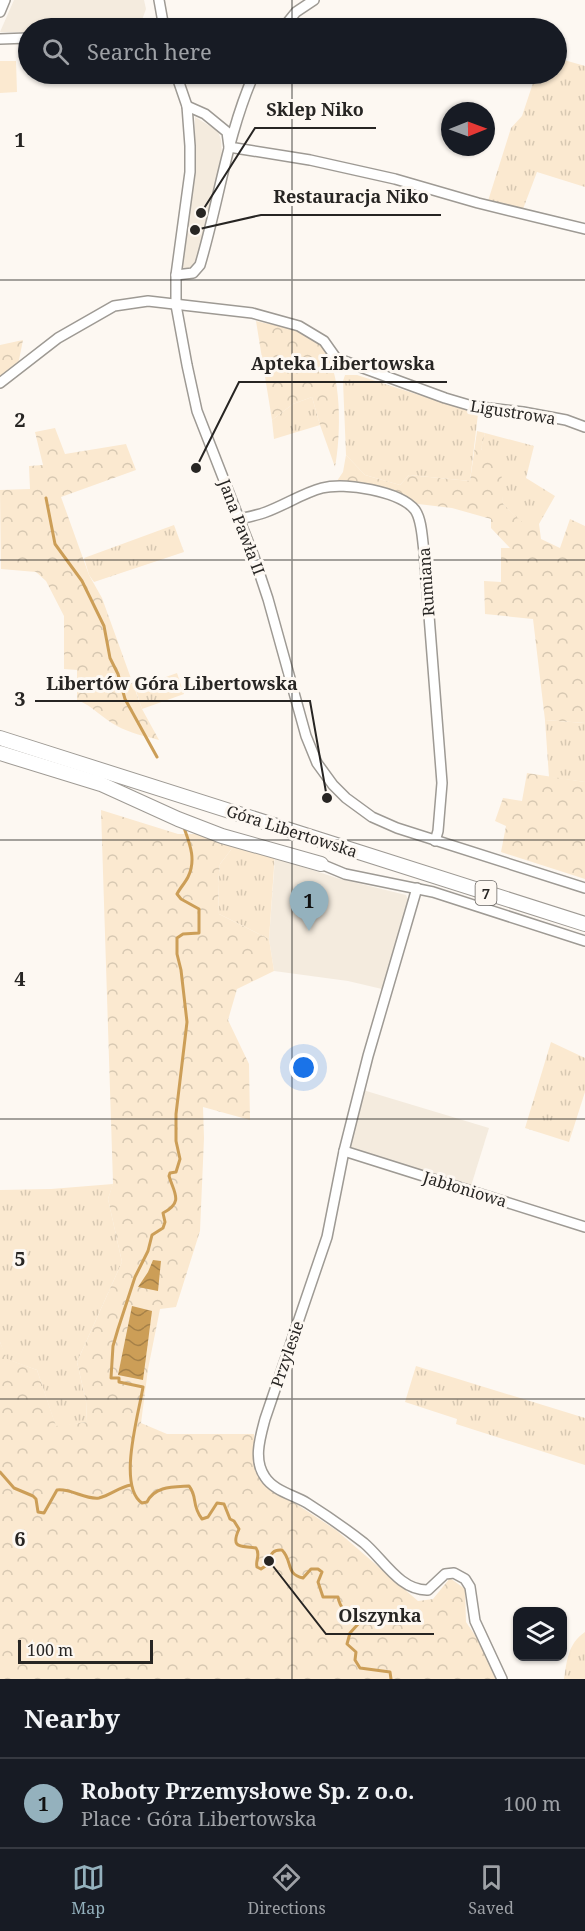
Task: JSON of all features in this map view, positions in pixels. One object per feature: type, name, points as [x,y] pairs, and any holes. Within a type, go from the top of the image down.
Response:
[{"type":"highway","name":"Góra Libertowska","points":[[0,738],[585,924]]},
{"type":"highway","points":[[0,753],[100,784],[222,836],[321,864]]},
{"type":"street","points":[[0,12],[5,0]]},
{"type":"street","points":[[159,0],[162,18]]},
{"type":"street","points":[[291,18],[314,0]]},
{"type":"street","points":[[0,39],[18,38]]},
{"type":"street","name":"Jana Pawła II","points":[[179,84],[187,106],[190,172],[176,275],[176,305],[198,411],[268,599],[306,736],[317,763],[338,790],[366,814],[435,841]]},
{"type":"street","points":[[176,275],[193,273],[200,265],[242,100],[249,84]]},
{"type":"street","points":[[187,106],[205,114],[227,132],[230,147]]},
{"type":"street","points":[[230,147],[310,160],[392,178],[478,203],[585,229]]},
{"type":"street","name":"Ligustrowa","points":[[0,383],[58,338],[114,306],[148,301],[252,313],[267,317],[298,326],[324,341],[336,358],[445,398],[472,406],[566,420],[585,427]]},
{"type":"street","name":"Rumiana","points":[[239,519],[265,513],[324,487],[358,488],[394,495],[416,512],[424,550],[442,783],[435,841]]},
{"type":"street","points":[[435,841],[585,888]]},
{"type":"street","name":"Góra Libertowska","points":[[321,864],[345,874],[417,888],[585,941]]},
{"type":"street","name":"Przylesie","points":[[417,888],[344,1151],[327,1237],[265,1419],[258,1450],[265,1478],[274,1487],[306,1502],[363,1543],[411,1587],[417,1590],[428,1590],[445,1574],[454,1573],[465,1579],[470,1587],[475,1621],[502,1679]]},
{"type":"street","name":"Jabłoniowa","points":[[344,1151],[585,1227]]},
{"type":"shaded area","points":[[14,0],[144,0],[146,9],[143,18],[18,18],[18,32],[0,32]]},
{"type":"shaded area","points":[[195,117],[218,131],[222,157],[198,261],[192,270],[179,271],[194,167]]},
{"type":"shaded area","points":[[275,858],[337,878],[406,895],[408,900],[382,989],[348,981],[274,971],[269,939]]},
{"type":"shaded area","points":[[363,1090],[489,1128],[471,1186],[350,1149]]},
{"type":"green space","points":[[0,61],[16,61],[17,92],[0,93]]},
{"type":"green space","points":[[567,61],[585,66],[585,187],[537,172],[523,209],[488,201],[511,128],[522,116],[533,84],[567,84]]},
{"type":"green space","points":[[256,321],[307,335],[321,345],[328,356],[337,386],[339,422],[335,467],[312,397],[293,404],[272,420]]},
{"type":"green space","points":[[23,340],[18,365],[0,378],[0,345]]},
{"type":"green space","points":[[345,375],[357,375],[478,414],[470,481],[409,475],[400,485],[365,475],[346,455],[343,381]]},
{"type":"green space","points":[[312,397],[320,425],[274,439],[272,420],[293,404]]},
{"type":"green space","points":[[55,428],[65,454],[126,444],[136,470],[61,497],[89,575],[102,598],[142,709],[159,740],[122,728],[77,700],[77,670],[64,669],[64,616],[46,581],[36,572],[1,569],[0,490],[30,489],[29,466],[43,465],[35,432]]},
{"type":"green space","points":[[477,431],[485,433],[481,449],[501,465],[503,504],[524,524],[539,524],[541,539],[560,548],[570,519],[585,526],[585,723],[545,720],[533,619],[485,614],[484,581],[501,582],[501,548],[510,548],[491,528],[491,519],[452,508],[418,504],[394,490],[378,486],[335,484],[343,472],[346,455],[365,475],[400,485],[409,475],[470,481]]},
{"type":"green space","points":[[485,433],[534,446],[526,478],[555,496],[539,524],[524,525],[503,504],[502,496],[481,448]]},
{"type":"green space","points":[[174,525],[184,552],[94,582],[89,575],[84,558]]},
{"type":"green space","points":[[177,673],[184,694],[142,709],[135,688]]},
{"type":"green space","points":[[545,720],[585,723],[585,782],[549,777]]},
{"type":"green space","points":[[527,773],[585,782],[585,879],[501,852],[506,826],[495,821],[503,798],[522,801]]},
{"type":"green space","points":[[101,810],[178,834],[209,834],[237,842],[220,864],[219,914],[269,939],[274,971],[237,989],[228,1020],[249,1064],[250,1120],[203,1107],[200,1231],[176,1307],[160,1309],[148,1369],[141,1423],[167,1434],[254,1434],[256,1469],[261,1481],[336,1530],[418,1601],[433,1599],[450,1578],[465,1589],[466,1622],[492,1660],[496,1679],[0,1679],[0,1342],[7,1359],[37,1370],[56,1426],[87,1422],[86,1401],[77,1362],[122,1262],[108,1199],[113,1183]]},
{"type":"green space","points":[[237,842],[275,853],[269,939],[219,914],[220,864]]},
{"type":"green space","points":[[551,1042],[585,1058],[585,1092],[569,1142],[525,1128]]},
{"type":"green space","points":[[113,1184],[108,1199],[122,1262],[77,1362],[86,1401],[87,1422],[56,1427],[37,1370],[6,1359],[0,1342],[0,1190]]},
{"type":"green space","points":[[416,1366],[585,1418],[585,1465],[456,1424],[457,1419],[405,1402]]},
{"type":"green space","points":[[585,1632],[585,1679],[564,1679],[567,1659],[579,1636]]},
{"type":"water","points":[[153,1260],[161,1261],[158,1291],[138,1287]]},
{"type":"water","points":[[132,1306],[152,1311],[143,1380],[118,1375]]},
{"type":"waterway","points":[[46,498],[55,544],[82,581],[104,626],[110,658],[118,674],[125,699],[157,757]]},
{"type":"waterway","points":[[183,825],[188,838],[192,864],[188,877],[177,894],[181,899],[199,909],[199,933],[183,934],[177,938],[177,954],[187,1022],[176,1114],[176,1141],[180,1159],[176,1172],[170,1173],[169,1176],[176,1197],[174,1205],[163,1213],[165,1222],[163,1228],[152,1235],[148,1251],[135,1277],[113,1346],[111,1378],[119,1378],[119,1382],[143,1387],[134,1431],[130,1466],[131,1481],[135,1494],[142,1503],[147,1502],[160,1490],[189,1486],[202,1519],[208,1517],[217,1503],[224,1504],[230,1519],[239,1529],[236,1536],[237,1544],[256,1548],[257,1567],[261,1569],[267,1565],[273,1552],[282,1550],[291,1570],[297,1576],[303,1578],[311,1569],[318,1569],[322,1572],[318,1582],[323,1597],[338,1597],[345,1612],[359,1621],[350,1633],[347,1644],[356,1652],[355,1660],[360,1668],[390,1672],[391,1679]]},
{"type":"waterway","points":[[0,1472],[14,1488],[33,1496],[36,1499],[38,1512],[44,1513],[57,1490],[99,1498],[131,1485]]},
{"type":"place","name":"Sklep Niko","points":[[201,213]]},
{"type":"place","name":"Restauracja Niko","points":[[195,230]]},
{"type":"place","name":"Apteka Libertowska","points":[[196,468]]},
{"type":"place","name":"Libertów Góra Libertowska","points":[[327,798]]},
{"type":"place","name":"Roboty Przemysłowe Sp. z o.o.","points":[[309,931]]},
{"type":"place","name":"Olszynka","points":[[269,1561]]}]
